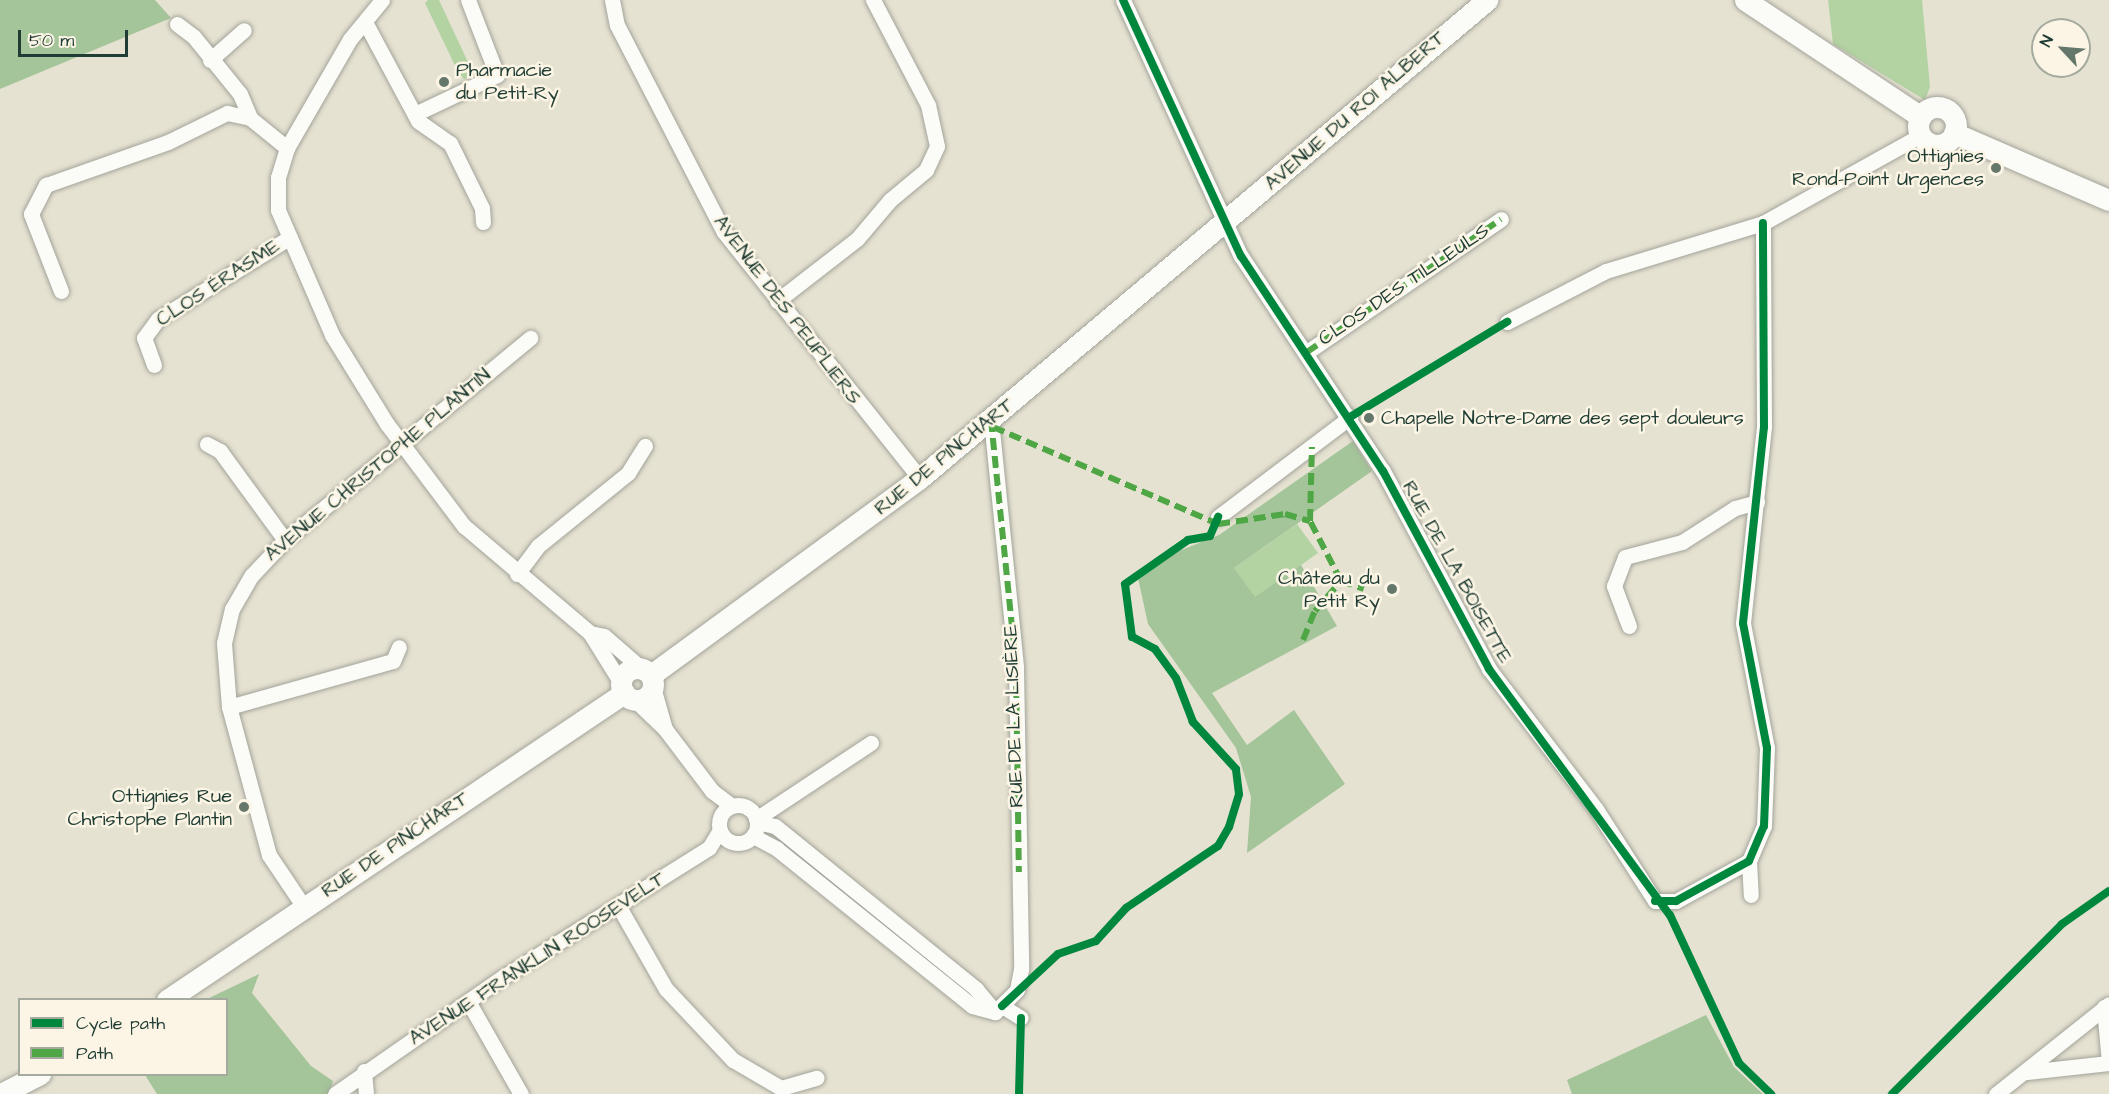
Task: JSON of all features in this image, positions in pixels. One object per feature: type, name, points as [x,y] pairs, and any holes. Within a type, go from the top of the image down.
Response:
[{"type":"main road","name":"AVENUE DU ROI ALBERT","points":[[1225,224],[1487,0]]},
{"type":"main road","points":[[1745,0],[1921,126],[1938,145],[1954,133]]},
{"type":"main road","points":[[1921,126],[1935,108],[1946,110],[1954,118],[1954,133]]},
{"type":"main road","points":[[1954,133],[2109,200]]},
{"type":"main road","name":"RUE DE PINCHART","points":[[648,676],[920,478],[1225,224]]},
{"type":"main road","points":[[627,672],[648,676],[648,696],[627,692],[627,672]]},
{"type":"main road","name":"RUE DE PINCHART","points":[[168,998],[627,692]]},
{"type":"main road","points":[[1,1094],[36,1076]]},
{"type":"street","points":[[382,0],[365,21],[287,148],[276,193],[290,237],[332,335],[404,444],[464,526],[517,574],[590,633],[627,692],[665,729],[712,791],[725,817],[732,842]]},
{"type":"street","points":[[417,113],[498,75],[468,0]]},
{"type":"street","name":"AVENUE DES PEUPLIERS","points":[[612,0],[617,25],[714,215],[777,301],[920,478]]},
{"type":"street","points":[[777,301],[857,239],[890,200],[926,170],[937,146],[928,105],[873,0]]},
{"type":"street","name":"RUE DE LA BOISETTE","points":[[1123,0],[1225,224],[1350,417],[1489,669],[1596,808],[1655,902],[1676,901],[1749,861]]},
{"type":"street","points":[[365,21],[417,113],[420,124],[450,143],[482,208],[483,222]]},
{"type":"street","points":[[177,24],[240,94],[250,118]]},
{"type":"street","points":[[210,60],[244,30]]},
{"type":"street","points":[[61,291],[33,226],[39,190],[168,142],[227,113],[250,118],[287,148]]},
{"type":"street","points":[[1508,322],[1606,271],[1763,223],[1921,126]]},
{"type":"street","name":"CLOS DES TILLEULS","points":[[1307,352],[1501,219]]},
{"type":"street","points":[[1751,895],[1749,861],[1762,836],[1769,768],[1743,622],[1764,428],[1763,223]]},
{"type":"street","name":"CLOS ÉRASME","points":[[154,365],[144,338],[158,319],[290,237]]},
{"type":"street","name":"AVENUE CHRISTOPHE PLANTIN","points":[[304,907],[269,855],[229,707],[224,664],[230,617],[248,580],[285,540],[530,338]]},
{"type":"street","points":[[1218,517],[1350,417]]},
{"type":"street","name":"RUE DE LA LISIÈRE","points":[[991,420],[1016,668],[1021,958],[1021,983],[998,1009]]},
{"type":"street","points":[[207,444],[220,451],[285,540]]},
{"type":"street","points":[[517,574],[538,546],[628,473],[645,446]]},
{"type":"street","points":[[1629,626],[1614,586],[1625,557],[1682,542],[1735,508],[1757,502]]},
{"type":"street","points":[[590,633],[604,636],[648,676],[665,729]]},
{"type":"street","points":[[229,707],[393,661],[399,647]]},
{"type":"street","points":[[754,822],[871,743]]},
{"type":"street","points":[[775,826],[779,803]]},
{"type":"street","points":[[725,817],[775,826],[998,1009]]},
{"type":"street","name":"AVENUE FRANKLIN ROOSEVELT","points":[[709,848],[725,817]]},
{"type":"street","points":[[754,822],[777,849],[972,1006],[998,1009],[1021,1018]]},
{"type":"street","name":"AVENUE FRANKLIN ROOSEVELT","points":[[335,1094],[364,1071],[709,848],[732,842],[754,822]]},
{"type":"street","points":[[619,907],[666,989],[733,1059],[781,1088],[817,1078]]},
{"type":"street","points":[[469,1003],[521,1094]]},
{"type":"street","points":[[2027,1072],[2109,1063],[2106,1006]]},
{"type":"street","points":[[1996,1094],[2027,1072],[2106,1006]]},
{"type":"street","points":[[364,1071],[366,1094]]},
{"type":"green space","points":[[0,0],[155,0],[171,18],[0,89]]},
{"type":"green space","points":[[428,0],[439,0],[474,75],[464,79],[458,72],[425,3]]},
{"type":"green space","points":[[1828,0],[1922,0],[1930,87],[1925,100],[1833,44]]},
{"type":"green space","points":[[1353,441],[1372,471],[1234,568],[1255,597],[1301,565],[1337,626],[1212,693],[1247,745],[1294,710],[1345,784],[1247,853],[1251,797],[1236,748],[1148,624],[1138,578],[1179,551],[1219,535]]},
{"type":"green space","points":[[1297,524],[1318,553],[1255,598],[1234,568]]},
{"type":"green space","points":[[259,974],[252,993],[311,1066],[333,1081],[329,1094],[157,1094],[146,1076],[228,1076],[228,998],[209,998]]},
{"type":"green space","points":[[1706,1015],[1734,1067],[1763,1094],[1572,1094],[1567,1080]]},
{"type":"marked path","points":[[1307,352],[1501,219]]},
{"type":"marked path","points":[[991,420],[1016,668],[1019,872]]},
{"type":"marked path","points":[[993,427],[1218,524],[1285,514],[1310,521]]},
{"type":"marked path","points":[[1303,640],[1315,611],[1341,581],[1310,521],[1312,447]]},
{"type":"marked path","points":[[1341,581],[1364,589]]},
{"type":"cycle path","points":[[1123,0],[1241,256],[1383,471],[1489,669],[1670,915],[1739,1063],[1771,1094]]},
{"type":"cycle path","points":[[1655,901],[1676,901],[1749,861],[1764,826],[1767,748],[1743,623],[1764,427],[1763,223]]},
{"type":"cycle path","points":[[1350,417],[1507,322]]},
{"type":"cycle path","points":[[1002,1006],[1058,954],[1096,941],[1126,908],[1218,846],[1229,827],[1239,794],[1236,769],[1193,722],[1176,678],[1155,649],[1132,637],[1125,584],[1188,540],[1210,536],[1218,517]]},
{"type":"cycle path","points":[[1892,1094],[2062,924],[2109,891]]},
{"type":"cycle path","points":[[1019,1094],[1021,1018]]},
{"type":"place","name":"Pharmacie du Petit-Ry","points":[[444,82]]},
{"type":"place","name":"Ottignies Rond-Point Urgences","points":[[1996,168]]},
{"type":"place","name":"Chapelle Notre-Dame des sept douleurs","points":[[1369,418]]},
{"type":"place","name":"Château du Petit Ry","points":[[1392,589]]},
{"type":"place","name":"Ottignies Rue Christophe Plantin","points":[[244,807]]}]
